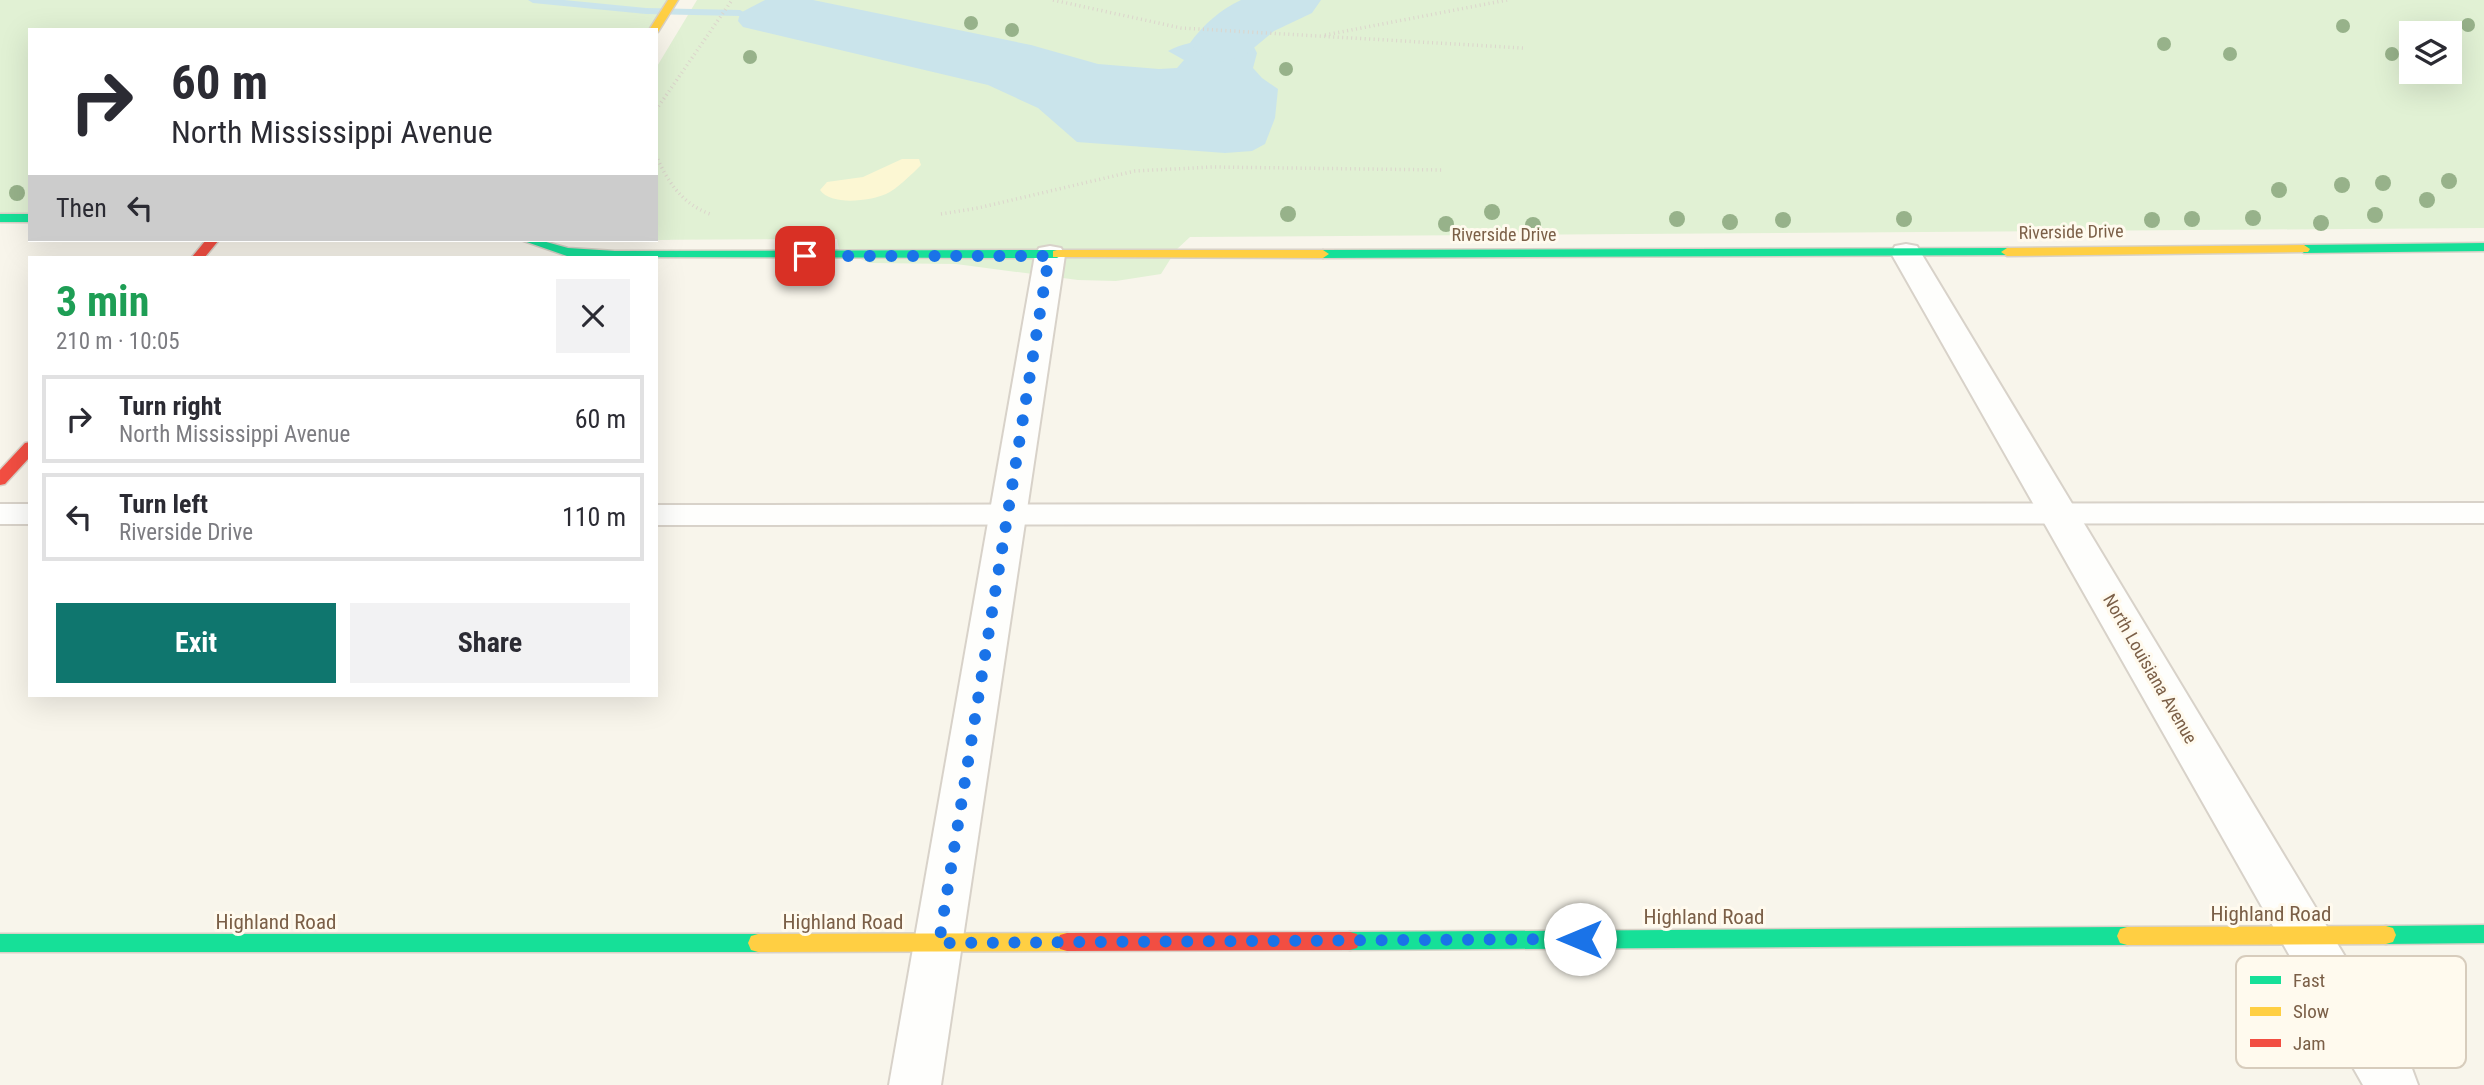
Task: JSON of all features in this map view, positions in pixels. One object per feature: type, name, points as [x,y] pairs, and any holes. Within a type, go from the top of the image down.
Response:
[{"type":"street","points":[[655,28],[673,0]]},
{"type":"street","points":[[0,218],[28,218]]},
{"type":"street","points":[[199,256],[211,242]]},
{"type":"street","name":"Riverside Drive","points":[[534,242],[567,252],[615,256],[1906,253],[2484,247]]},
{"type":"street","name":"North Louisiana Avenue","points":[[1906,253],[2317,956]]},
{"type":"street","points":[[915,1085],[1049,256]]},
{"type":"street","points":[[0,481],[28,449]]},
{"type":"street","name":"Highland Road","points":[[0,943],[939,943],[2484,934]]},
{"type":"street","name":"North Louisiana Avenue","points":[[2382,1068],[2392,1085]]},
{"type":"lane","points":[[658,515],[2484,513]]},
{"type":"lane","points":[[0,514],[28,514]]},
{"type":"path","points":[[658,107],[732,0]]},
{"type":"path","points":[[1053,0],[1181,28],[1523,48]]},
{"type":"path","points":[[1317,37],[1507,0]]},
{"type":"path","points":[[658,160],[678,194],[704,213],[718,216]]},
{"type":"path","points":[[938,214],[978,208],[1135,171],[1212,167],[1444,170]]},
{"type":"green space","points":[[0,0],[670,0],[651,28],[28,28],[28,218],[0,218]]},
{"type":"green space","points":[[697,0],[2484,0],[2484,228],[1190,237],[1176,250],[1161,274],[1116,281],[1078,280],[956,264],[870,263],[839,250],[837,239],[658,240],[658,65]]},
{"type":"sand","points":[[902,159],[919,159],[921,165],[886,194],[851,201],[833,198],[820,190],[827,182],[863,177]]},
{"type":"water","points":[[765,0],[813,0],[1031,45],[1098,64],[1177,68],[1184,60],[1168,51],[1177,47],[1209,41],[1252,43],[1257,53],[1253,68],[1278,89],[1275,118],[1265,144],[1252,151],[1225,153],[1077,142],[1038,108],[988,85],[743,27],[738,21],[740,13]]},
{"type":"waterway","points":[[533,0],[646,11],[740,13]]},
{"type":"waterway","points":[[1222,43],[1252,18],[1291,0]]},
{"type":"traffic: fast","points":[[0,218],[28,218]]},
{"type":"traffic: fast","points":[[534,242],[567,252],[615,255],[1057,254]]},
{"type":"traffic: fast","points":[[2304,249],[2484,247]]},
{"type":"traffic: fast","points":[[1323,254],[2007,252]]},
{"type":"traffic: fast","points":[[2386,935],[2484,934]]},
{"type":"traffic: fast","points":[[1350,941],[2127,936]]},
{"type":"traffic: fast","points":[[0,943],[758,943]]},
{"type":"traffic: slow","points":[[655,28],[673,0]]},
{"type":"traffic: slow","points":[[2007,252],[2304,249]]},
{"type":"traffic: slow","points":[[1057,254],[1323,254]]},
{"type":"traffic: slow","points":[[2127,936],[2386,935]]},
{"type":"traffic: slow","points":[[758,943],[1067,942]]},
{"type":"traffic: jam","points":[[199,256],[211,242]]},
{"type":"traffic: jam","points":[[0,480],[28,449]]},
{"type":"traffic: jam","points":[[1067,942],[1350,941]]},
{"type":"route","points":[[805,256],[1049,256],[939,943],[1580,939]]}]
